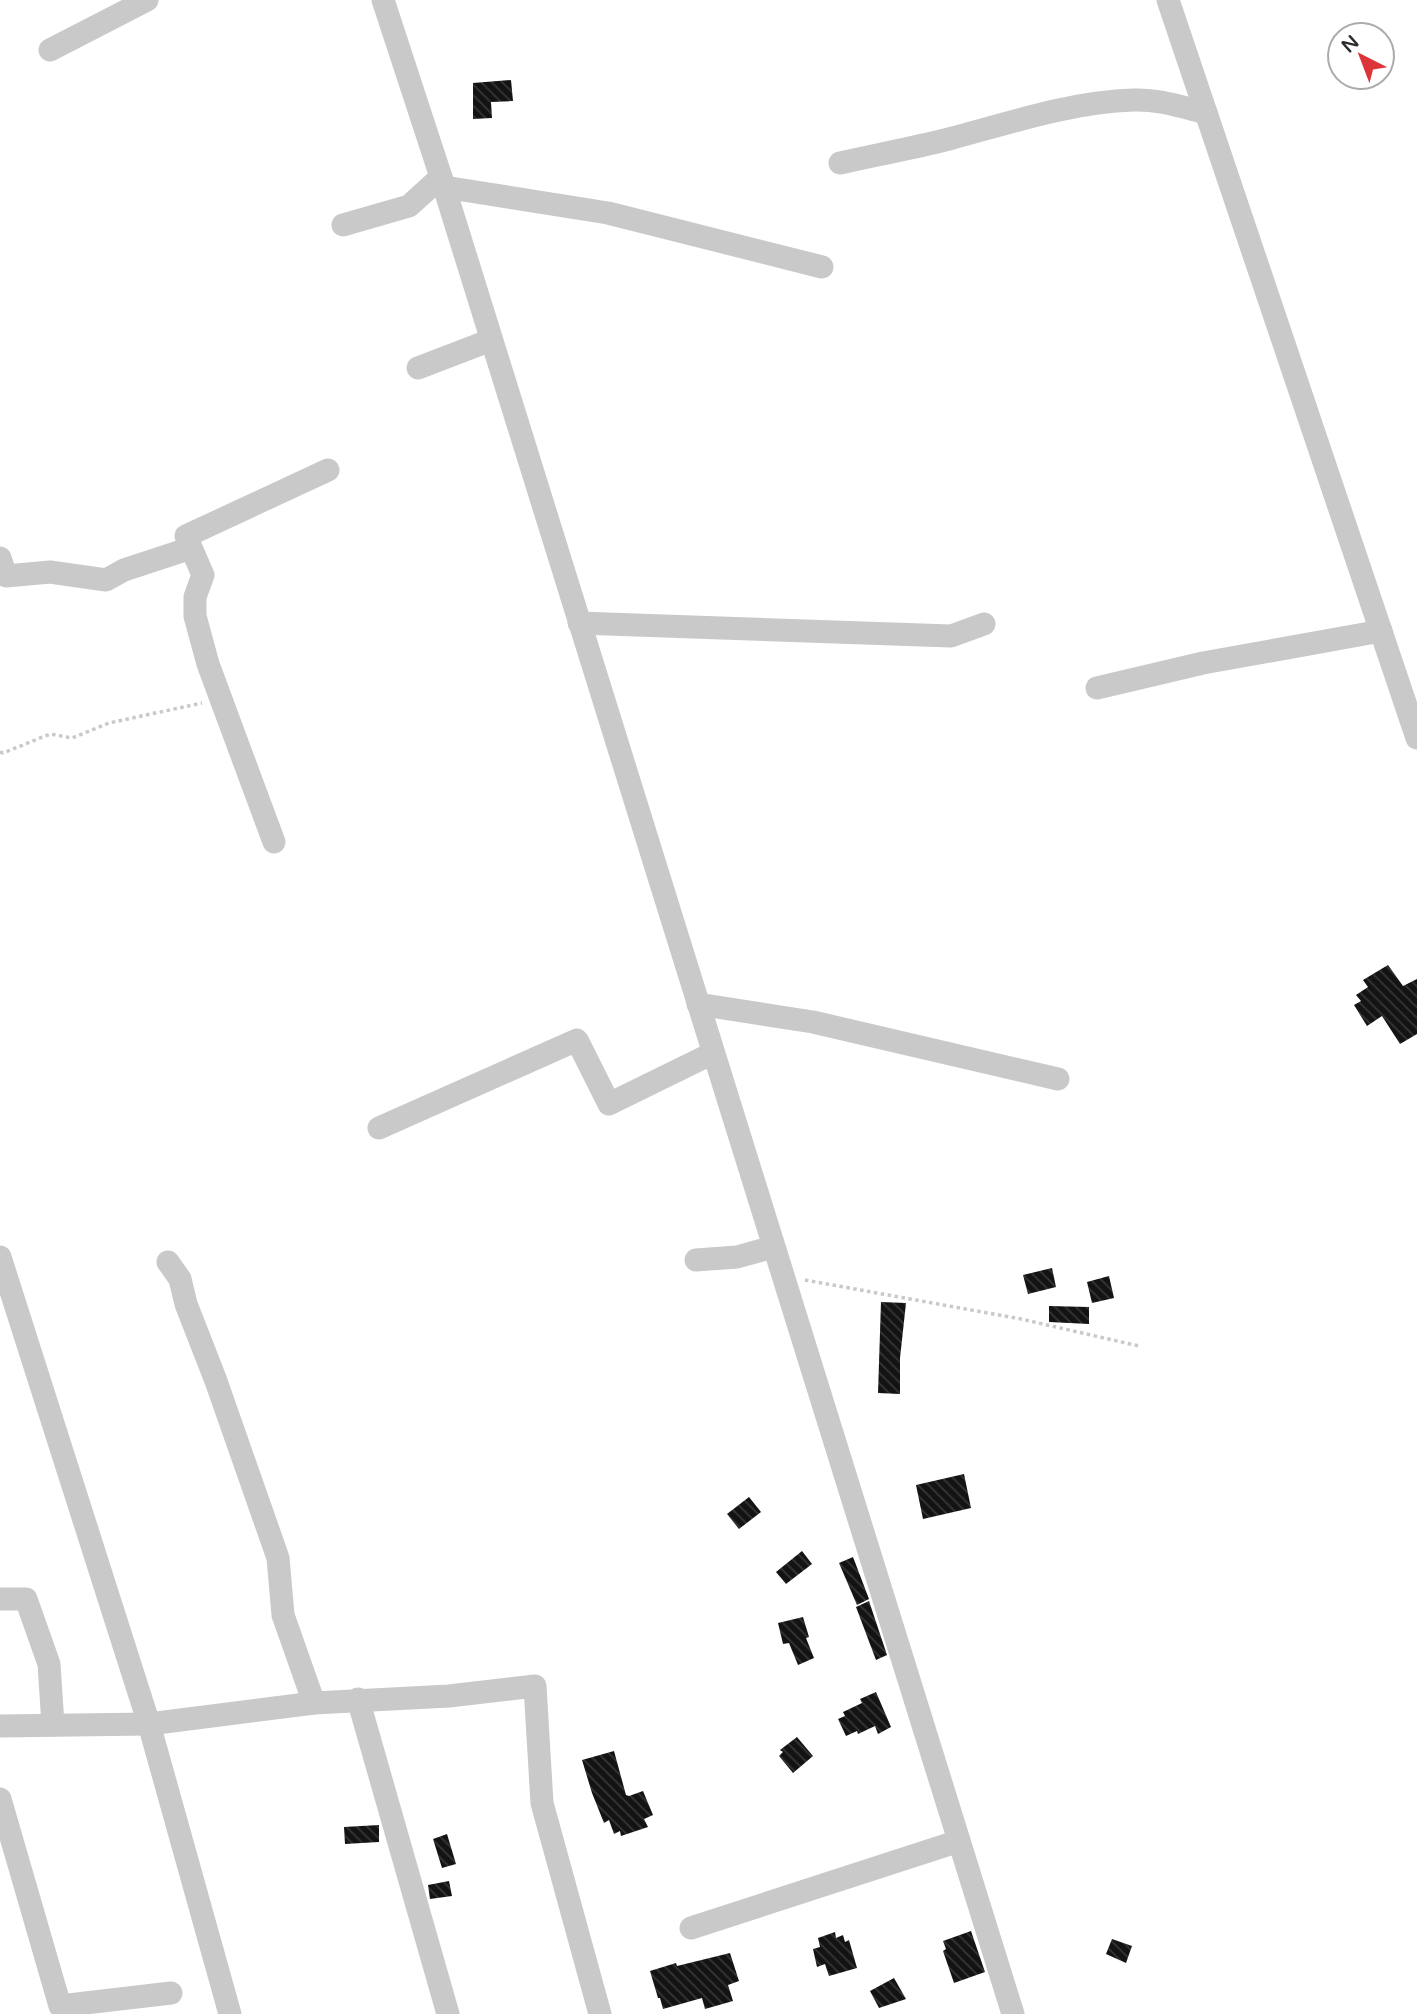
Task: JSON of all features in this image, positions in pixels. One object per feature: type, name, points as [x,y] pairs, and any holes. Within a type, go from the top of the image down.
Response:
[{"type":"street","points":[[50,50],[147,0]]},
{"type":"street","points":[[383,0],[443,182],[1013,2014]]},
{"type":"street","points":[[1168,0],[1417,738]]},
{"type":"street","points":[[840,163],[945,140],[1021,119],[1120,101],[1159,102],[1206,113]]},
{"type":"street","points":[[343,225],[409,206],[443,182],[608,213],[822,267]]},
{"type":"street","points":[[418,368],[491,340]]},
{"type":"street","points":[[274,842],[221,699],[195,616],[195,597],[203,575],[186,536],[328,470]]},
{"type":"street","points":[[0,558],[6,576],[50,572],[106,580],[124,570],[191,548]]},
{"type":"street","points":[[579,623],[951,636],[984,624]]},
{"type":"street","points":[[1097,688],[1203,663],[1381,631]]},
{"type":"street","points":[[698,1004],[813,1022],[1058,1079]]},
{"type":"street","points":[[379,1128],[577,1040],[609,1104],[713,1053]]},
{"type":"street","points":[[696,1260],[737,1257],[773,1247]]},
{"type":"street","points":[[0,1257],[149,1724],[230,2014]]},
{"type":"street","points":[[168,1262],[180,1279],[186,1304],[278,1558],[283,1615],[314,1703]]},
{"type":"street","points":[[0,1599],[26,1599],[49,1664],[53,1725]]},
{"type":"street","points":[[0,1726],[149,1724],[314,1703],[449,1696],[535,1686],[542,1803],[600,2014]]},
{"type":"street","points":[[358,1699],[448,2014]]},
{"type":"street","points":[[0,1799],[60,2006],[171,1993]]},
{"type":"street","points":[[691,1928],[959,1841]]},
{"type":"path","points":[[0,752],[50,734],[72,738],[109,723],[221,699]]},
{"type":"path","points":[[782,1276],[1008,1317],[1139,1346]]},
{"type":"building","points":[[511,80],[513,101],[491,102],[492,118],[473,119],[473,83]]},
{"type":"building","points":[[1388,965],[1403,986],[1417,979],[1417,1034],[1400,1044],[1382,1016],[1367,1026],[1354,1005],[1361,1001],[1356,995],[1368,987],[1363,980]]},
{"type":"building","points":[[1052,1268],[1056,1287],[1028,1294],[1023,1275]]},
{"type":"building","points":[[1109,1276],[1114,1298],[1092,1303],[1087,1282]]},
{"type":"building","points":[[881,1302],[906,1303],[900,1358],[900,1394],[878,1393]]},
{"type":"building","points":[[1049,1306],[1089,1307],[1089,1324],[1049,1322]]},
{"type":"building","points":[[964,1474],[971,1508],[923,1519],[916,1485]]},
{"type":"building","points":[[749,1497],[761,1512],[739,1529],[727,1514]]},
{"type":"building","points":[[802,1551],[812,1564],[786,1584],[776,1572]]},
{"type":"building","points":[[853,1557],[869,1599],[857,1605],[839,1563]]},
{"type":"building","points":[[869,1601],[887,1655],[876,1660],[856,1607]]},
{"type":"building","points":[[803,1617],[809,1637],[806,1638],[814,1658],[798,1665],[789,1643],[783,1644],[778,1623]]},
{"type":"building","points":[[876,1692],[891,1727],[878,1734],[875,1726],[846,1736],[838,1719],[845,1716],[843,1712],[862,1703],[860,1699]]},
{"type":"building","points":[[797,1737],[813,1756],[793,1773],[779,1756],[783,1752],[780,1750]]},
{"type":"building","points":[[614,1751],[626,1795],[643,1791],[653,1815],[644,1819],[648,1827],[621,1836],[620,1831],[614,1834],[609,1820],[604,1823],[582,1760]]},
{"type":"building","points":[[379,1825],[379,1842],[345,1844],[344,1827]]},
{"type":"building","points":[[447,1834],[456,1864],[442,1868],[433,1839]]},
{"type":"building","points":[[449,1881],[452,1896],[430,1899],[428,1885]]},
{"type":"building","points":[[971,1931],[985,1972],[954,1983],[943,1951],[946,1949],[943,1941]]},
{"type":"building","points":[[835,1932],[836,1938],[843,1935],[845,1942],[849,1940],[857,1968],[829,1976],[825,1964],[817,1967],[813,1949],[820,1947],[818,1938]]},
{"type":"building","points":[[1112,1939],[1132,1946],[1126,1963],[1106,1954]]},
{"type":"building","points":[[730,1953],[739,1981],[728,1985],[733,2001],[705,2009],[702,1998],[663,2009],[650,1971]]},
{"type":"building","points":[[894,1978],[906,1999],[879,2008],[870,1991]]}]
